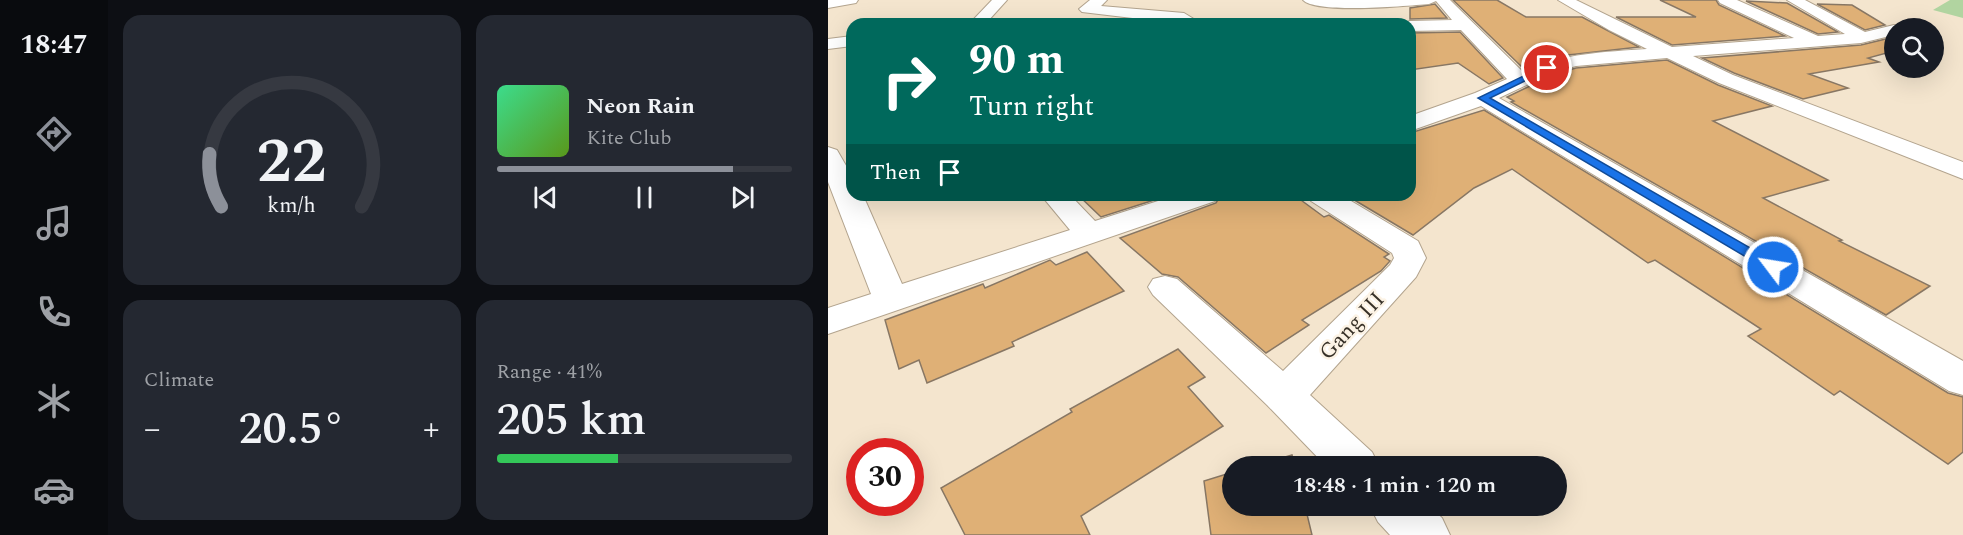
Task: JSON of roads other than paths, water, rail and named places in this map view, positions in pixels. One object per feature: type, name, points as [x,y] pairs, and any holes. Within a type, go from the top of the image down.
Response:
[{"type":"street","points":[[829,12],[851,0]]},
{"type":"street","points":[[980,18],[1000,0]]},
{"type":"street","points":[[1100,0],[1087,9],[1184,18]]},
{"type":"street","points":[[1310,0],[1349,4],[1429,0]]},
{"type":"street","points":[[1442,0],[1521,81]]},
{"type":"street","points":[[1565,0],[1726,79],[1963,171]]},
{"type":"street","points":[[1725,0],[1813,40]]},
{"type":"street","points":[[1794,0],[1858,34],[1861,38]]},
{"type":"street","points":[[1104,18],[1116,12]]},
{"type":"street","points":[[1416,26],[1466,25]]},
{"type":"street","points":[[1416,117],[1483,98],[1547,68],[1575,60],[1861,38],[1884,32]]},
{"type":"street","points":[[828,44],[846,42]]},
{"type":"street","points":[[1483,98],[1963,380]]},
{"type":"street","points":[[828,155],[846,190]]},
{"type":"street","points":[[851,201],[891,300]]},
{"type":"street","points":[[1060,201],[1090,234]]},
{"type":"street","points":[[828,321],[1187,201]]},
{"type":"street","name":"Gang III","points":[[1282,394],[1295,385],[1323,357],[1404,270],[1410,258],[1407,248],[1331,201]]},
{"type":"street","points":[[1165,287],[1346,456]]},
{"type":"street","points":[[1405,516],[1424,535]]}]
